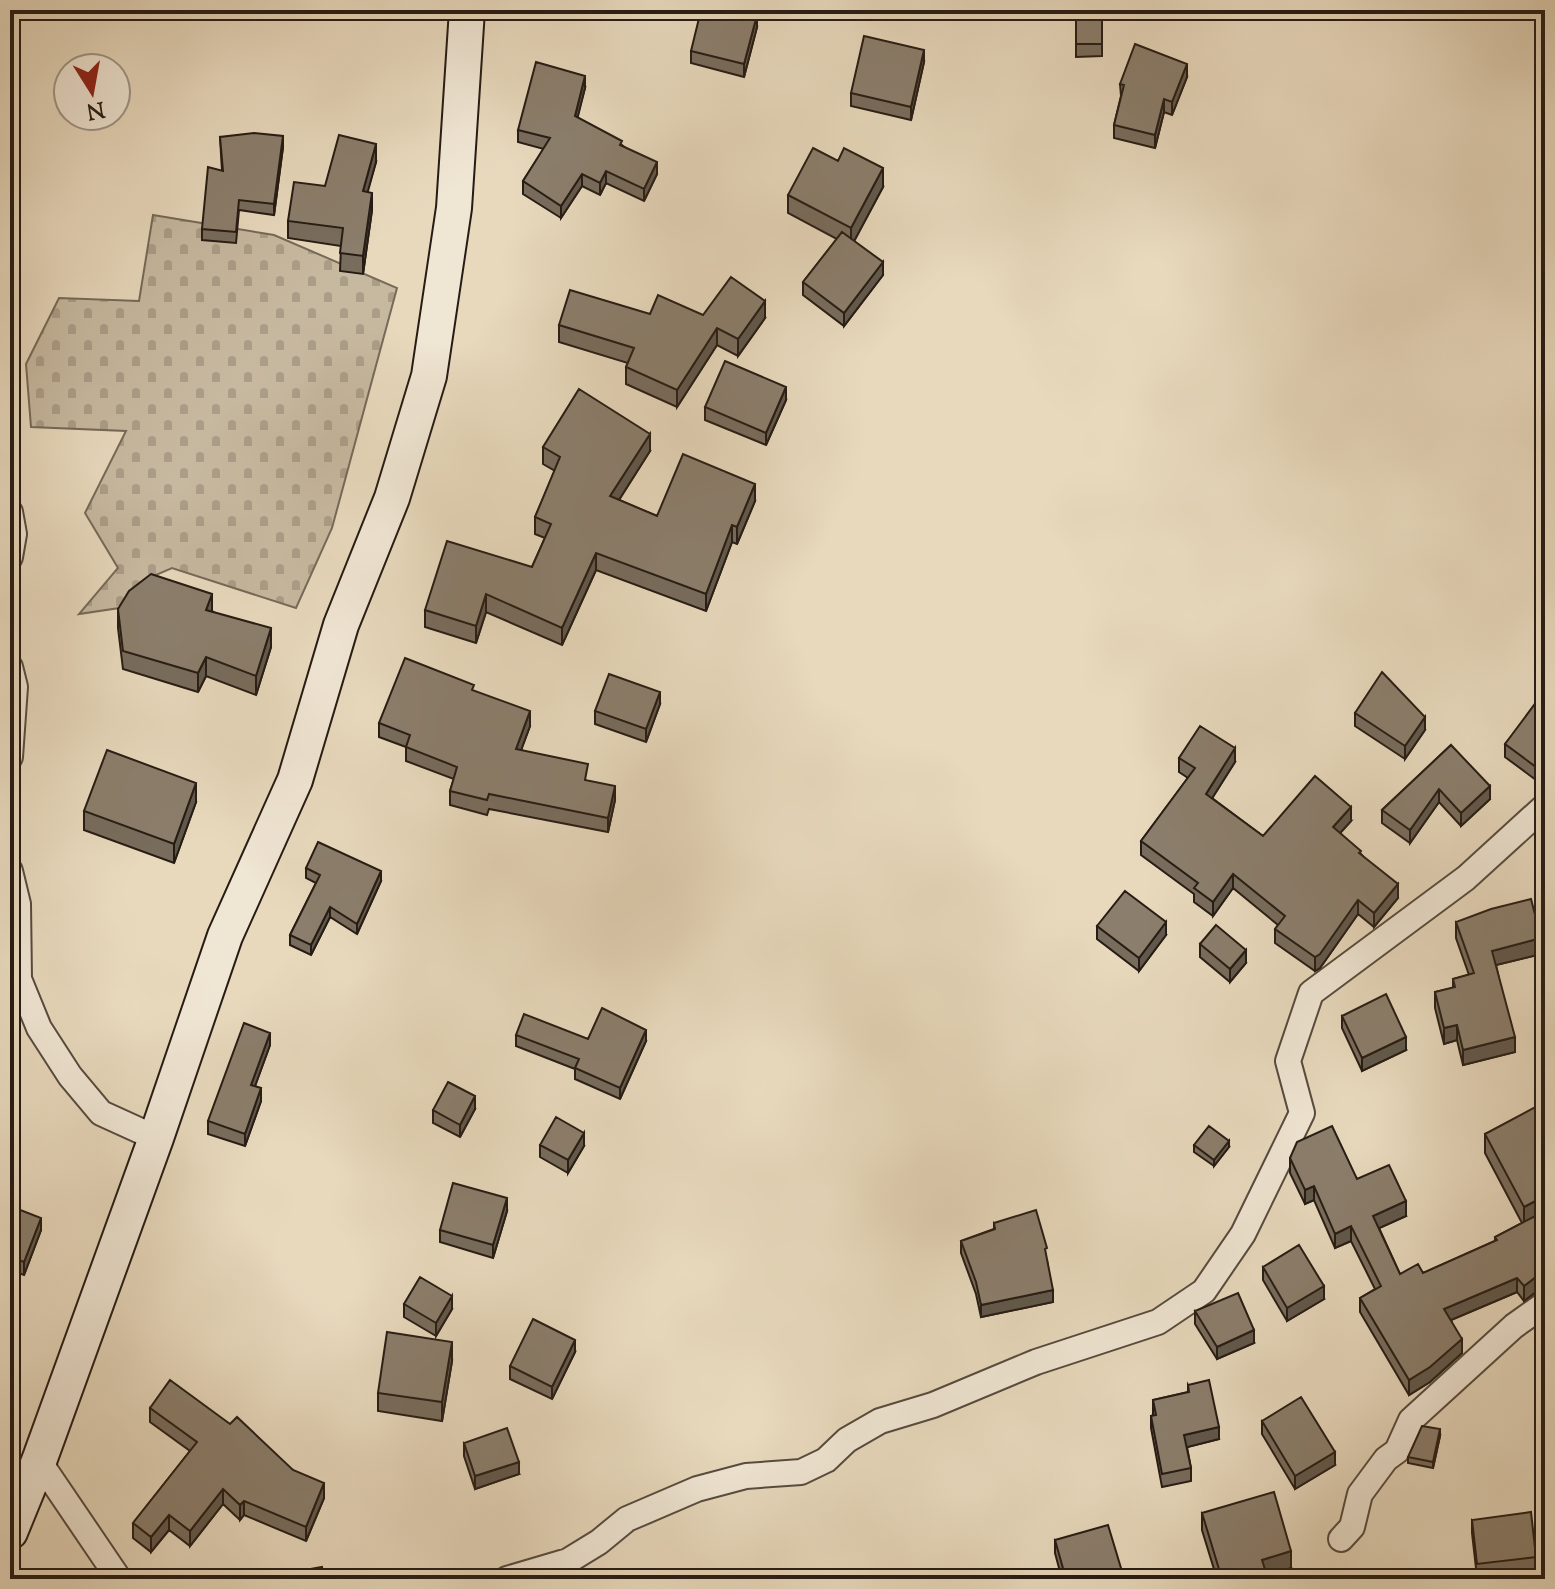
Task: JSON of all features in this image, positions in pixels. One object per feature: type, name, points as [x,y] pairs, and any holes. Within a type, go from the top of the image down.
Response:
[{"type":"main road","points":[[10,1532],[39,1461],[156,1138],[225,936],[295,780],[341,625],[392,498],[429,376],[454,208],[467,10]]},
{"type":"street","points":[[10,512],[14,534],[10,557]]},
{"type":"street","points":[[10,667],[15,687],[10,757]]},
{"type":"street","points":[[507,1579],[568,1561],[599,1542],[627,1519],[697,1489],[746,1476],[801,1472],[826,1460],[847,1440],[880,1421],[933,1405],[1036,1362],[1158,1322],[1204,1291],[1243,1234],[1302,1113],[1288,1061],[1311,993],[1466,878],[1545,806]]},
{"type":"street","points":[[10,871],[18,904],[19,979],[39,1028],[70,1076],[101,1113],[156,1138]]},
{"type":"street","points":[[1341,1539],[1352,1527],[1360,1494],[1386,1459],[1397,1451],[1411,1420],[1514,1326],[1545,1304]]},
{"type":"street","points":[[39,1461],[119,1579]]},
{"type":"green space","points":[[153,215],[274,235],[397,288],[332,528],[296,608],[172,568],[144,580],[126,607],[79,614],[118,568],[85,513],[126,431],[31,427],[26,364],[59,298],[139,301]]},
{"type":"building","points":[[701,10],[738,10],[757,15],[744,64],[691,51]]},
{"type":"building","points":[[1076,10],[1102,10],[1102,44],[1076,44]]},
{"type":"building","points":[[864,36],[924,50],[911,107],[851,93]]},
{"type":"building","points":[[1135,44],[1187,64],[1172,102],[1164,99],[1155,135],[1114,125],[1124,85],[1120,84]]},
{"type":"building","points":[[536,62],[585,76],[575,116],[622,141],[620,145],[657,162],[644,189],[606,171],[600,183],[582,174],[561,206],[523,181],[550,138],[518,130]]},
{"type":"building","points":[[254,133],[283,136],[274,204],[239,200],[236,232],[202,229],[208,167],[223,171],[220,137]]},
{"type":"building","points":[[339,135],[376,144],[363,191],[372,193],[363,256],[340,253],[343,228],[288,221],[294,182],[325,186]]},
{"type":"building","points":[[813,148],[838,161],[844,148],[883,168],[851,228],[788,195]]},
{"type":"building","points":[[842,232],[883,262],[844,313],[803,282]]},
{"type":"building","points":[[731,277],[765,301],[738,339],[717,328],[677,390],[626,367],[634,348],[559,325],[570,290],[650,314],[658,295],[703,315]]},
{"type":"building","points":[[725,361],[786,387],[766,433],[705,407]]},
{"type":"building","points":[[579,389],[650,434],[610,496],[657,516],[683,454],[755,484],[737,527],[732,525],[706,594],[596,553],[562,628],[486,594],[476,626],[425,610],[447,541],[532,567],[551,524],[535,517],[560,457],[543,447]]},
{"type":"building","points":[[151,574],[212,594],[206,610],[271,628],[256,676],[206,657],[198,673],[123,651],[118,609],[129,591]]},
{"type":"building","points":[[405,658],[474,685],[472,690],[530,711],[516,749],[588,764],[585,780],[615,786],[608,818],[489,794],[487,800],[450,791],[457,767],[406,747],[410,735],[379,723]]},
{"type":"building","points":[[1382,672],[1425,717],[1405,746],[1355,713]]},
{"type":"building","points":[[609,674],[660,692],[646,729],[595,711]]},
{"type":"building","points":[[1540,697],[1545,701],[1544,773],[1505,744]]},
{"type":"building","points":[[1200,726],[1235,748],[1206,794],[1263,836],[1315,776],[1351,807],[1333,827],[1361,851],[1359,853],[1398,884],[1374,913],[1358,900],[1315,957],[1275,929],[1285,916],[1233,874],[1213,902],[1194,888],[1198,883],[1141,841],[1195,768],[1179,758]]},
{"type":"building","points":[[1451,745],[1490,786],[1461,813],[1439,789],[1410,830],[1382,810]]},
{"type":"building","points":[[107,750],[196,783],[174,844],[84,811]]},
{"type":"building","points":[[318,842],[381,871],[357,924],[330,907],[311,945],[290,935],[320,875],[306,868]]},
{"type":"building","points":[[1125,891],[1166,922],[1139,958],[1097,926]]},
{"type":"building","points":[[1531,899],[1541,938],[1492,951],[1515,1037],[1463,1050],[1457,1025],[1444,1028],[1435,992],[1455,987],[1453,979],[1474,973],[1456,922]]},
{"type":"building","points":[[1216,925],[1246,950],[1230,969],[1200,944]]},
{"type":"building","points":[[1386,994],[1406,1037],[1362,1058],[1342,1016]]},
{"type":"building","points":[[602,1008],[646,1030],[620,1088],[575,1068],[579,1059],[516,1035],[524,1014],[588,1039]]},
{"type":"building","points":[[244,1023],[270,1033],[251,1085],[261,1088],[245,1134],[208,1121]]},
{"type":"building","points":[[448,1082],[475,1096],[460,1125],[433,1110]]},
{"type":"building","points":[[1541,1104],[1545,1111],[1545,1196],[1524,1207],[1485,1134]]},
{"type":"building","points":[[556,1117],[584,1133],[568,1160],[540,1145]]},
{"type":"building","points":[[1209,1126],[1229,1141],[1214,1160],[1194,1145]]},
{"type":"building","points":[[1332,1126],[1357,1179],[1389,1165],[1406,1201],[1373,1216],[1400,1274],[1418,1264],[1423,1273],[1497,1240],[1495,1237],[1541,1213],[1545,1220],[1545,1275],[1536,1277],[1524,1286],[1517,1278],[1444,1309],[1462,1339],[1430,1367],[1409,1380],[1360,1298],[1381,1286],[1351,1226],[1335,1234],[1314,1186],[1305,1190],[1290,1158],[1297,1142]]},
{"type":"building","points":[[453,1183],[507,1198],[493,1245],[440,1230]]},
{"type":"building","points":[[10,1206],[41,1218],[24,1262],[10,1257]]},
{"type":"building","points":[[1036,1210],[1047,1248],[1053,1290],[981,1305],[961,1241],[995,1229],[994,1223]]},
{"type":"building","points":[[1299,1245],[1324,1286],[1287,1308],[1263,1267]]},
{"type":"building","points":[[420,1277],[452,1296],[436,1323],[404,1304]]},
{"type":"building","points":[[1238,1293],[1254,1330],[1217,1347],[1195,1311]]},
{"type":"building","points":[[1545,1308],[1545,1323],[1539,1312]]},
{"type":"building","points":[[533,1319],[575,1340],[552,1387],[510,1366]]},
{"type":"building","points":[[387,1332],[452,1342],[442,1402],[378,1393]]},
{"type":"building","points":[[170,1380],[230,1424],[237,1417],[293,1470],[324,1483],[306,1527],[244,1501],[240,1505],[223,1489],[190,1531],[169,1515],[151,1537],[133,1523],[197,1442],[150,1408]]},
{"type":"building","points":[[1209,1380],[1219,1427],[1184,1435],[1191,1468],[1162,1474],[1151,1416],[1156,1415],[1153,1400],[1189,1392],[1188,1385]]},
{"type":"building","points":[[1301,1397],[1335,1452],[1295,1476],[1262,1421]]},
{"type":"building","points":[[1422,1426],[1440,1429],[1433,1462],[1408,1457]]},
{"type":"building","points":[[507,1428],[519,1462],[475,1476],[464,1443]]},
{"type":"building","points":[[1274,1492],[1291,1551],[1262,1560],[1268,1579],[1222,1579],[1202,1513]]},
{"type":"building","points":[[1531,1512],[1536,1557],[1477,1564],[1472,1520]]},
{"type":"building","points":[[1108,1525],[1124,1578],[1066,1579],[1055,1540]]},
{"type":"building","points":[[322,1567],[324,1579],[289,1579],[288,1573]]}]
